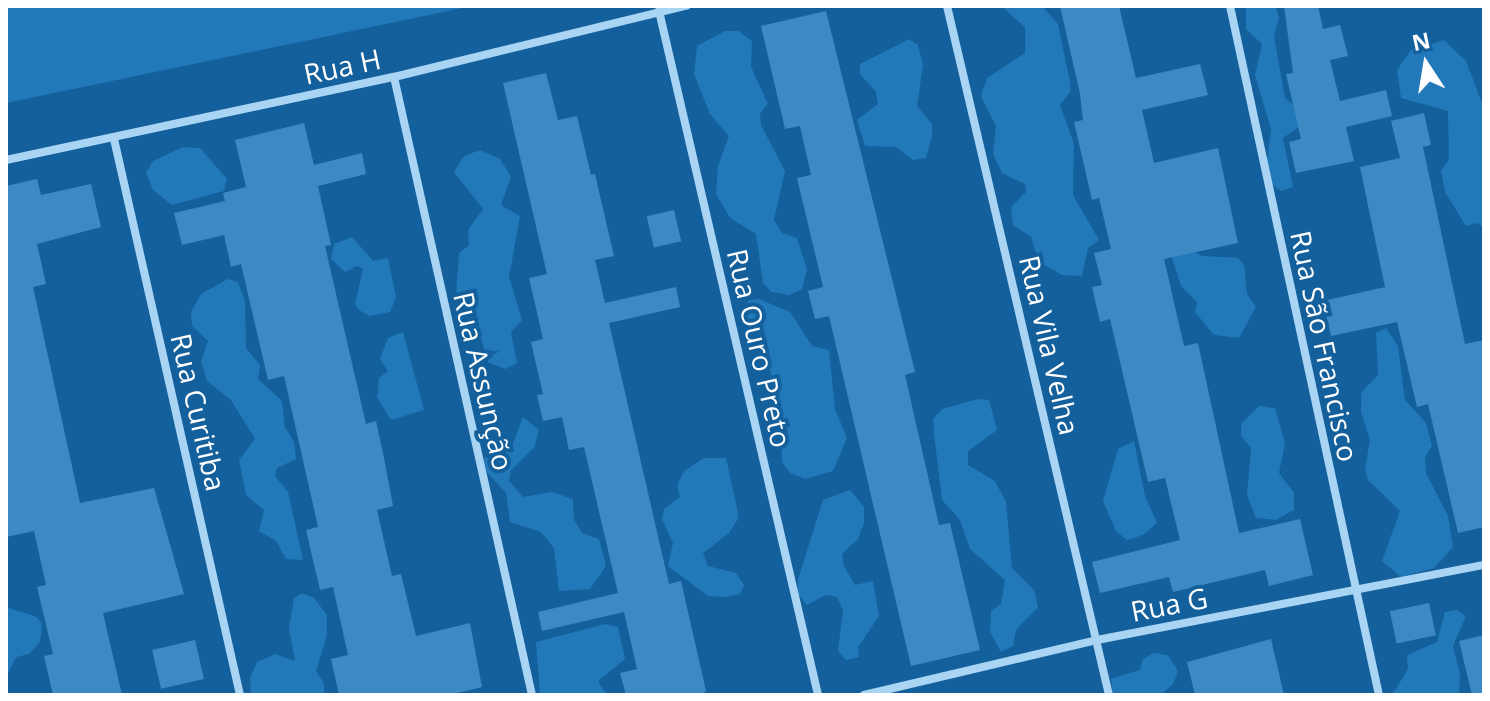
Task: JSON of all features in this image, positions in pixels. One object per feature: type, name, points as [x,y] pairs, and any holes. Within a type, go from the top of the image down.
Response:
[{"type":"street","name":"Rua H","points":[[6,160],[394,77],[686,6]]},
{"type":"street","name":"Rua Vila Velha","points":[[947,6],[1109,695]]},
{"type":"street","name":"Rua São Francisco","points":[[1230,6],[1354,592],[1379,695]]},
{"type":"street","name":"Rua Ouro Preto","points":[[659,11],[818,695]]},
{"type":"street","name":"Rua Assunção","points":[[394,77],[532,695]]},
{"type":"street","name":"Rua Curitiba","points":[[114,139],[240,695]]},
{"type":"street","name":"Rua G","points":[[864,695],[1097,640],[1484,565]]},
{"type":"shaded area","points":[[6,6],[472,6],[6,103]]},
{"type":"shaded area","points":[[1001,6],[1042,6],[1058,24],[1071,91],[1060,105],[1074,144],[1073,195],[1099,240],[1088,248],[1082,276],[1062,275],[1039,262],[1031,237],[1013,225],[1011,207],[1026,192],[1025,184],[1002,173],[993,154],[996,126],[981,96],[987,78],[1025,53],[1025,27]]},
{"type":"shaded area","points":[[1246,6],[1276,7],[1279,18],[1274,36],[1285,98],[1304,113],[1303,124],[1283,138],[1293,187],[1281,191],[1269,182],[1266,168],[1271,129],[1255,75],[1262,44],[1246,29]]},
{"type":"shaded area","points":[[725,31],[738,31],[752,41],[751,67],[768,104],[760,113],[761,125],[785,171],[774,220],[782,233],[797,238],[807,269],[802,289],[789,295],[771,292],[763,283],[756,234],[730,218],[716,194],[718,166],[729,136],[710,114],[694,74],[697,46]]},
{"type":"shaded area","points":[[909,39],[918,45],[923,65],[917,106],[932,124],[926,158],[913,160],[896,147],[865,146],[857,120],[878,104],[876,92],[860,74],[860,64]]},
{"type":"shaded area","points":[[1444,40],[1466,61],[1484,108],[1484,228],[1478,223],[1466,226],[1445,192],[1441,171],[1449,159],[1448,111],[1401,98],[1397,70],[1411,50]]},
{"type":"shaded area","points":[[183,147],[200,148],[227,179],[224,191],[172,205],[153,190],[146,173],[153,161]]},
{"type":"shaded area","points":[[480,150],[500,159],[511,177],[501,205],[520,216],[509,277],[522,320],[511,332],[517,363],[505,369],[488,362],[480,335],[455,311],[459,253],[469,245],[468,230],[483,209],[454,172],[464,156]]},
{"type":"shaded area","points":[[352,237],[373,261],[388,258],[396,297],[390,312],[369,316],[359,310],[355,304],[363,269],[357,266],[345,272],[331,259],[334,244]]},
{"type":"shaded area","points":[[1189,249],[1202,256],[1238,258],[1244,265],[1247,294],[1256,307],[1239,338],[1214,335],[1195,312],[1197,302],[1181,286],[1171,255]]},
{"type":"shaded area","points":[[228,279],[238,282],[245,301],[246,348],[260,365],[258,379],[282,401],[285,427],[294,442],[296,459],[277,468],[275,476],[288,492],[303,560],[286,559],[276,541],[259,531],[264,510],[246,495],[239,460],[255,439],[231,400],[207,381],[201,361],[208,341],[192,326],[191,312],[201,294]]},
{"type":"shaded area","points":[[759,299],[790,312],[812,346],[829,350],[835,409],[847,438],[833,471],[805,479],[790,473],[782,462],[781,420],[768,360],[743,315],[749,300]]},
{"type":"shaded area","points":[[1386,328],[1398,346],[1405,400],[1426,423],[1432,446],[1425,457],[1426,473],[1448,516],[1453,547],[1434,568],[1401,577],[1382,561],[1400,511],[1368,480],[1365,469],[1370,440],[1361,412],[1361,393],[1378,375],[1376,333]]},
{"type":"shaded area","points":[[403,332],[424,410],[391,420],[377,397],[379,378],[388,371],[380,359],[388,338]]},
{"type":"shaded area","points":[[978,399],[989,400],[997,430],[968,451],[968,465],[995,481],[1006,502],[1012,568],[1034,590],[1038,607],[1016,630],[1013,646],[1001,652],[990,632],[991,611],[1001,604],[1005,580],[970,549],[960,520],[942,500],[934,434],[933,419],[942,409]]},
{"type":"shaded area","points":[[1259,406],[1275,408],[1285,443],[1279,473],[1294,493],[1294,510],[1276,520],[1256,518],[1247,495],[1251,448],[1241,436],[1241,424]]},
{"type":"shaded area","points":[[523,417],[539,430],[534,448],[511,470],[509,481],[523,497],[552,492],[573,499],[574,520],[582,533],[599,539],[606,566],[590,589],[559,591],[554,548],[541,532],[510,522],[506,493],[486,471],[484,459],[491,447],[512,446]]},
{"type":"shaded area","points":[[1134,441],[1145,496],[1157,523],[1143,535],[1127,540],[1116,531],[1103,501],[1118,449]]},
{"type":"shaded area","points":[[704,458],[726,458],[737,508],[738,519],[729,533],[703,553],[708,566],[736,573],[744,585],[740,594],[726,597],[708,596],[668,566],[673,543],[662,519],[664,509],[680,497],[677,486],[684,471]]},
{"type":"shaded area","points":[[850,490],[864,507],[864,523],[858,539],[842,554],[844,566],[855,585],[873,581],[879,616],[858,647],[859,657],[846,660],[838,651],[843,610],[837,597],[826,595],[807,605],[798,594],[798,579],[823,500]]},
{"type":"shaded area","points":[[302,593],[314,598],[327,615],[327,635],[316,671],[324,683],[324,695],[251,695],[250,678],[257,662],[275,654],[295,661],[289,628],[294,598]]},
{"type":"shaded area","points":[[6,607],[37,617],[42,624],[40,642],[29,654],[16,657],[6,677]]},
{"type":"shaded area","points":[[1457,610],[1466,616],[1453,646],[1460,674],[1459,695],[1392,695],[1408,669],[1407,655],[1437,642],[1445,612]]},
{"type":"shaded area","points":[[605,624],[618,627],[625,659],[598,681],[607,695],[540,695],[536,642]]},
{"type":"shaded area","points":[[1154,653],[1168,655],[1178,671],[1173,684],[1160,695],[1113,695],[1111,679],[1140,670],[1143,659]]},
{"type":"building","points":[[1060,6],[1119,6],[1136,78],[1200,64],[1208,95],[1142,110],[1154,163],[1218,148],[1238,243],[1164,259],[1184,346],[1198,343],[1239,533],[1300,519],[1313,575],[1269,586],[1265,570],[1173,592],[1169,577],[1100,593],[1092,562],[1180,540],[1165,478],[1148,482],[1110,319],[1100,322],[1092,287],[1102,285],[1094,253],[1111,249],[1099,198],[1092,200],[1074,122],[1083,120],[1080,94]]},
{"type":"building","points":[[1284,6],[1318,6],[1323,29],[1340,25],[1348,56],[1330,60],[1340,101],[1386,90],[1392,116],[1346,127],[1354,161],[1296,173],[1289,142],[1301,139],[1286,74],[1293,73]]},
{"type":"building","points":[[826,11],[915,372],[905,375],[939,525],[950,523],[980,650],[911,666],[829,316],[815,319],[808,291],[823,287],[797,178],[811,175],[800,126],[785,129],[761,26]]},
{"type":"building","points":[[546,73],[558,120],[577,116],[591,175],[595,174],[614,256],[595,260],[605,303],[676,287],[680,307],[609,323],[669,584],[681,581],[706,691],[702,695],[626,695],[620,673],[637,669],[624,612],[542,631],[538,612],[618,593],[584,447],[569,450],[562,417],[543,421],[537,395],[543,394],[531,342],[543,339],[529,278],[547,274],[503,83]]},
{"type":"building","points":[[1424,113],[1431,145],[1423,147],[1465,344],[1484,340],[1484,527],[1458,533],[1428,404],[1417,407],[1397,322],[1331,336],[1323,301],[1385,287],[1360,167],[1400,158],[1391,121]]},
{"type":"building","points":[[304,123],[314,165],[362,153],[366,174],[318,186],[331,245],[325,246],[366,424],[376,421],[383,453],[393,506],[377,510],[392,576],[401,574],[416,636],[470,623],[482,687],[449,695],[339,695],[331,659],[348,655],[333,587],[320,590],[306,530],[318,527],[284,376],[268,380],[241,264],[231,267],[224,235],[182,245],[174,213],[225,201],[223,193],[246,187],[235,140]]},
{"type":"building","points":[[37,179],[41,195],[91,184],[101,227],[37,244],[46,284],[33,287],[80,503],[154,488],[184,594],[103,613],[122,695],[53,695],[44,656],[53,654],[37,587],[46,585],[34,531],[6,537],[6,186]]},
{"type":"building","points":[[674,210],[681,241],[654,247],[647,216]]},
{"type":"building","points":[[1429,603],[1436,635],[1397,644],[1390,611]]},
{"type":"building","points":[[1484,635],[1484,695],[1472,695],[1459,641]]},
{"type":"building","points":[[1271,639],[1284,695],[1195,695],[1187,662]]},
{"type":"building","points":[[195,640],[204,679],[161,689],[152,650]]}]
